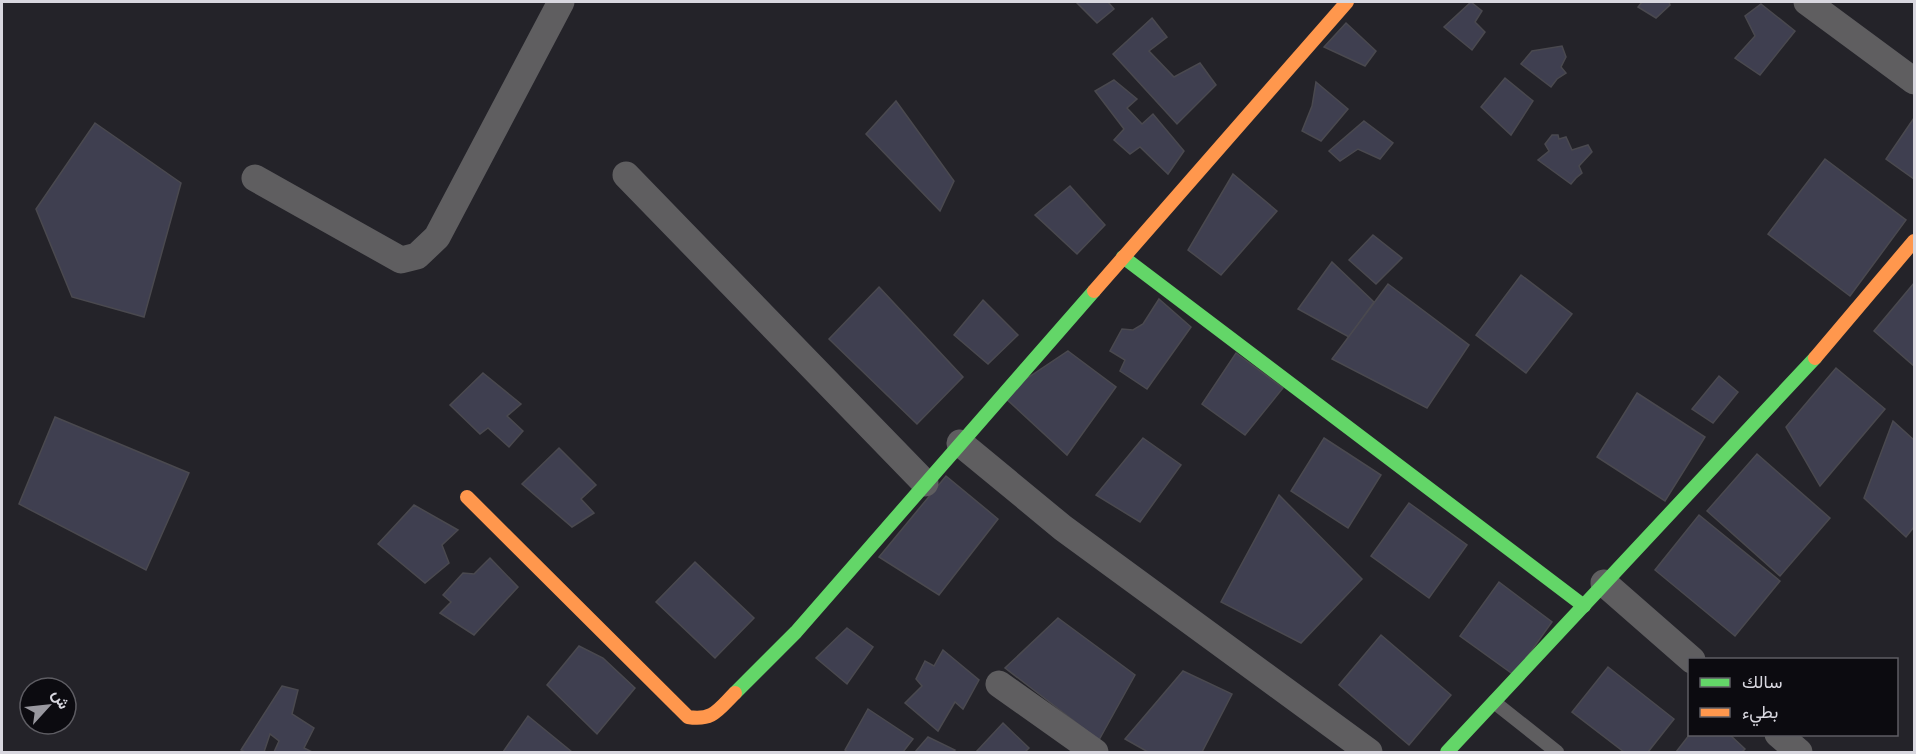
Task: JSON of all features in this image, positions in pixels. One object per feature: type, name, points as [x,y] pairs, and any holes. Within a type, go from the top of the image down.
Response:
[{"type":"street","points":[[255,178],[401,260],[417,256],[437,237],[561,2]]},
{"type":"street","points":[[467,497],[688,717],[701,719],[712,716],[796,632],[1347,2]]},
{"type":"street","points":[[1807,2],[1914,81]]},
{"type":"street","points":[[627,175],[925,483]]},
{"type":"street","points":[[1447,753],[1763,416],[1914,241]]},
{"type":"street","points":[[1123,257],[1584,606]]},
{"type":"street","points":[[960,443],[1063,528],[1369,753]]},
{"type":"street","points":[[1604,583],[1690,658]]},
{"type":"street","points":[[999,684],[1095,753]]},
{"type":"street","points":[[1779,736],[1799,753]]},
{"type":"lane","points":[[1494,702],[1557,753]]},
{"type":"building","points":[[1076,2],[1108,2],[1114,9],[1097,23]]},
{"type":"building","points":[[1471,2],[1482,11],[1475,22],[1485,32],[1472,50],[1444,27]]},
{"type":"building","points":[[1642,2],[1669,2],[1670,5],[1656,18],[1638,7]]},
{"type":"building","points":[[1761,4],[1795,31],[1760,75],[1735,58],[1755,36],[1745,16]]},
{"type":"building","points":[[1152,18],[1167,37],[1149,51],[1174,77],[1200,63],[1216,85],[1177,124],[1113,54]]},
{"type":"building","points":[[1346,23],[1376,51],[1365,66],[1324,47]]},
{"type":"building","points":[[1562,46],[1566,57],[1561,67],[1566,73],[1551,87],[1521,64],[1532,51]]},
{"type":"building","points":[[1505,78],[1533,101],[1511,135],[1481,107]]},
{"type":"building","points":[[1114,80],[1137,99],[1127,108],[1142,124],[1153,114],[1184,151],[1168,174],[1140,147],[1130,154],[1114,140],[1124,129],[1095,91]]},
{"type":"building","points":[[1316,82],[1348,109],[1321,141],[1302,131],[1312,106]]},
{"type":"building","points":[[896,101],[954,181],[940,211],[866,134]]},
{"type":"building","points":[[1914,118],[1914,179],[1886,159]]},
{"type":"building","points":[[1364,121],[1393,143],[1380,159],[1358,149],[1340,161],[1329,151]]},
{"type":"building","points":[[95,123],[181,183],[144,317],[72,297],[36,209]]},
{"type":"building","points":[[1552,135],[1558,135],[1559,139],[1566,137],[1572,150],[1588,145],[1592,152],[1579,166],[1582,173],[1571,184],[1538,160],[1549,151],[1545,144]]},
{"type":"building","points":[[1825,159],[1906,220],[1850,296],[1768,234]]},
{"type":"building","points":[[1233,174],[1277,211],[1221,275],[1188,250]]},
{"type":"building","points":[[1070,186],[1105,225],[1077,254],[1035,215]]},
{"type":"building","points":[[1373,235],[1402,258],[1376,284],[1349,260]]},
{"type":"building","points":[[1332,262],[1374,302],[1349,337],[1298,309]]},
{"type":"building","points":[[1521,275],[1572,314],[1526,373],[1476,335]]},
{"type":"building","points":[[1914,283],[1914,366],[1874,331]]},
{"type":"building","points":[[1388,284],[1469,345],[1427,408],[1332,359]]},
{"type":"building","points":[[879,287],[963,377],[917,424],[829,339]]},
{"type":"building","points":[[1159,299],[1191,327],[1147,389],[1120,371],[1125,360],[1110,351],[1122,329],[1133,330],[1143,324]]},
{"type":"building","points":[[983,300],[1018,335],[988,364],[954,335]]},
{"type":"building","points":[[1068,351],[1116,387],[1067,455],[1002,395]]},
{"type":"building","points":[[1236,353],[1283,388],[1245,435],[1202,404]]},
{"type":"building","points":[[1836,368],[1885,409],[1820,486],[1786,427]]},
{"type":"building","points":[[483,373],[521,404],[507,416],[523,431],[509,447],[488,428],[480,434],[450,405]]},
{"type":"building","points":[[1719,376],[1738,392],[1713,423],[1692,409]]},
{"type":"building","points":[[1637,393],[1705,437],[1665,501],[1597,457]]},
{"type":"building","points":[[55,417],[189,473],[146,570],[19,504]]},
{"type":"building","points":[[1893,421],[1914,440],[1914,527],[1906,537],[1864,498]]},
{"type":"building","points":[[1143,438],[1181,465],[1140,522],[1096,495]]},
{"type":"building","points":[[1324,438],[1381,475],[1348,528],[1291,491]]},
{"type":"building","points":[[559,448],[596,485],[581,499],[594,513],[572,527],[522,484]]},
{"type":"building","points":[[1757,454],[1830,518],[1780,576],[1707,511]]},
{"type":"building","points":[[946,476],[998,519],[939,595],[879,557]]},
{"type":"building","points":[[1279,495],[1362,579],[1301,643],[1221,602]]},
{"type":"building","points":[[1409,503],[1467,545],[1429,598],[1371,556]]},
{"type":"building","points":[[414,505],[458,530],[442,545],[449,563],[425,583],[378,544]]},
{"type":"building","points":[[1699,515],[1780,581],[1735,636],[1655,570]]},
{"type":"building","points":[[490,558],[518,587],[474,635],[440,613],[451,602],[443,595],[463,573],[474,574]]},
{"type":"building","points":[[695,562],[754,618],[715,658],[656,602]]},
{"type":"building","points":[[1499,582],[1552,622],[1514,675],[1460,636]]},
{"type":"building","points":[[1058,618],[1135,675],[1099,740],[1005,668]]},
{"type":"building","points":[[847,628],[873,647],[847,684],[816,658]]},
{"type":"building","points":[[1381,635],[1451,695],[1409,745],[1339,685]]},
{"type":"building","points":[[579,646],[603,658],[635,688],[597,734],[547,685]]},
{"type":"building","points":[[943,650],[979,680],[963,709],[955,702],[938,731],[905,703],[922,686],[916,679],[925,661],[934,666]]},
{"type":"building","points":[[1608,667],[1674,719],[1648,752],[1624,752],[1572,712]]},
{"type":"building","points":[[1183,671],[1232,694],[1202,752],[1148,752],[1125,739]]},
{"type":"building","points":[[282,686],[298,690],[292,714],[314,728],[304,748],[312,752],[274,752],[279,741],[270,734],[264,752],[241,750]]},
{"type":"building","points":[[868,709],[913,739],[903,752],[848,752],[845,750]]},
{"type":"building","points":[[528,716],[572,752],[503,752]]},
{"type":"building","points":[[1003,723],[1029,748],[1025,752],[976,752]]},
{"type":"building","points":[[1688,736],[1731,736],[1745,749],[1742,752],[1676,752]]},
{"type":"building","points":[[928,737],[955,750],[952,752],[915,752]]},
{"type":"traffic: fast","points":[[1123,257],[1584,606]]},
{"type":"traffic: fast","points":[[735,693],[796,632],[1094,291]]},
{"type":"traffic: fast","points":[[1447,752],[1815,358]]},
{"type":"traffic: slow","points":[[1094,291],[1347,2]]},
{"type":"traffic: slow","points":[[1815,358],[1914,241]]},
{"type":"traffic: slow","points":[[467,497],[688,717],[709,716],[735,693]]}]
